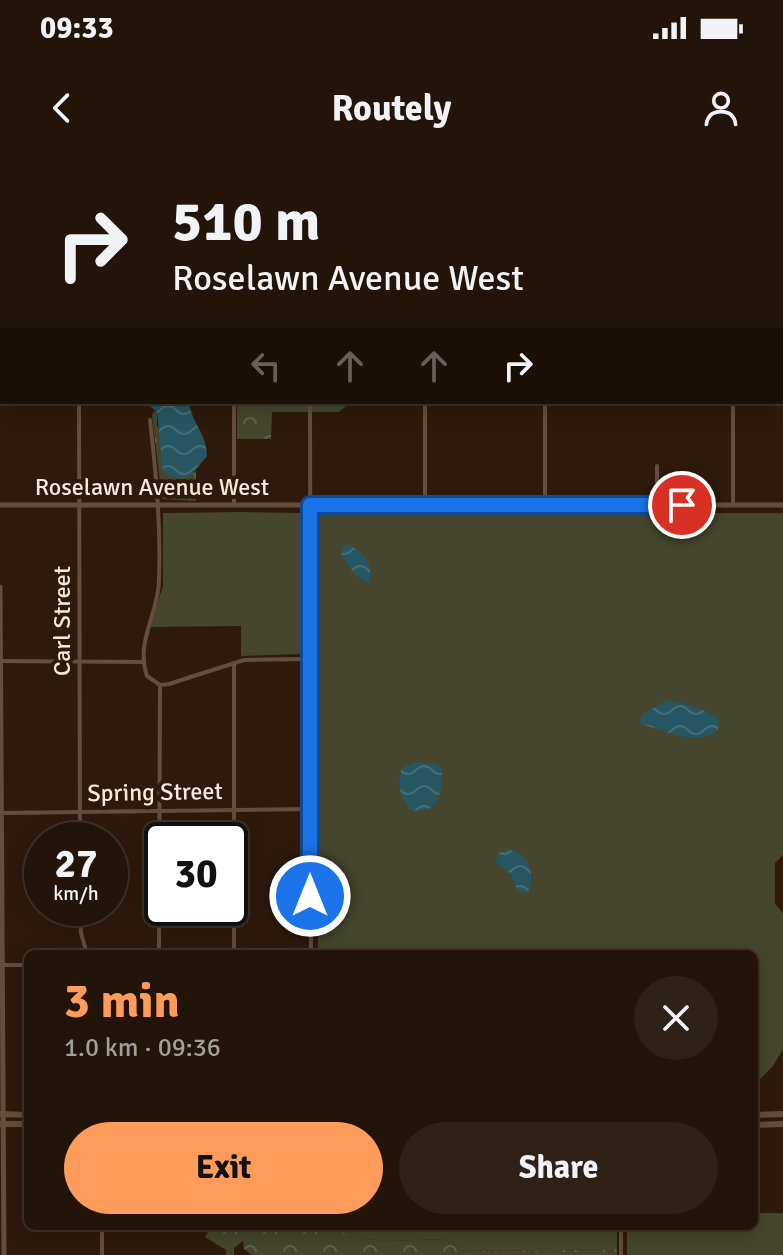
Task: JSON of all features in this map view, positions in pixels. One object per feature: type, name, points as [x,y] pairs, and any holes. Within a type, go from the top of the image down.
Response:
[{"type":"main road","points":[[2,1114],[24,1115]]},
{"type":"main road","points":[[758,1115],[783,1114]]},
{"type":"main road","points":[[2,1124],[24,1124]]},
{"type":"main road","points":[[758,1125],[783,1124]]},
{"type":"street","name":"Carl Street","points":[[79,404],[80,822]]},
{"type":"street","points":[[234,404],[234,505]]},
{"type":"street","points":[[310,404],[311,950]]},
{"type":"street","points":[[425,404],[425,505]]},
{"type":"street","points":[[545,404],[545,505]]},
{"type":"street","points":[[733,404],[733,505]]},
{"type":"street","points":[[150,420],[158,502],[159,584],[145,631],[147,676],[160,685],[186,681],[252,659],[311,659]]},
{"type":"street","points":[[657,466],[657,505]]},
{"type":"street","name":"Roselawn Avenue West","points":[[0,505],[158,502],[234,505],[783,505]]},
{"type":"street","points":[[0,587],[4,1255]]},
{"type":"street","points":[[0,661],[144,662]]},
{"type":"street","points":[[234,663],[234,950]]},
{"type":"street","points":[[159,950],[160,685]]},
{"type":"street","name":"Spring Street","points":[[0,813],[310,809]]},
{"type":"street","points":[[81,926],[86,950]]},
{"type":"street","points":[[1,965],[24,965]]},
{"type":"street","points":[[102,1230],[102,1255]]},
{"type":"street","points":[[621,1230],[621,1255]]},
{"type":"green space","points":[[237,404],[349,404],[339,412],[237,412]]},
{"type":"green space","points":[[154,411],[157,412],[157,426],[193,473],[196,470],[196,501],[162,499]]},
{"type":"green space","points":[[237,412],[272,412],[271,439],[237,439]]},
{"type":"green space","points":[[163,513],[304,513],[307,651],[304,654],[241,656],[241,626],[150,627],[163,586]]},
{"type":"green space","points":[[316,513],[783,513],[783,855],[775,863],[775,904],[783,913],[783,1049],[773,1066],[758,1081],[758,950],[318,950]]},
{"type":"green space","points":[[758,1213],[783,1213],[783,1255],[627,1255],[627,1230],[758,1230]]},
{"type":"green space","points":[[209,1230],[343,1230],[346,1237],[389,1241],[444,1239],[452,1242],[459,1251],[617,1249],[617,1255],[252,1255],[244,1249],[243,1241],[234,1248],[234,1255],[226,1255],[226,1250],[205,1237]]},
{"type":"green space","points":[[342,1230],[617,1230],[617,1249],[459,1251],[452,1242],[444,1239],[389,1241],[345,1237]]},
{"type":"water","points":[[147,404],[190,404],[207,456],[188,476],[177,478],[163,472],[157,412]]},
{"type":"water","points":[[348,544],[359,551],[369,564],[369,583],[355,575],[341,555],[343,547]]},
{"type":"water","points":[[666,701],[713,715],[719,719],[718,731],[699,738],[642,725],[640,720],[643,714]]},
{"type":"water","points":[[415,762],[436,764],[442,769],[440,794],[427,810],[409,809],[400,790],[402,768]]},
{"type":"water","points":[[508,849],[521,855],[529,865],[531,878],[528,892],[518,892],[511,874],[495,862],[499,853]]},
{"type":"route","points":[[310,896],[310,505],[682,505]]}]
